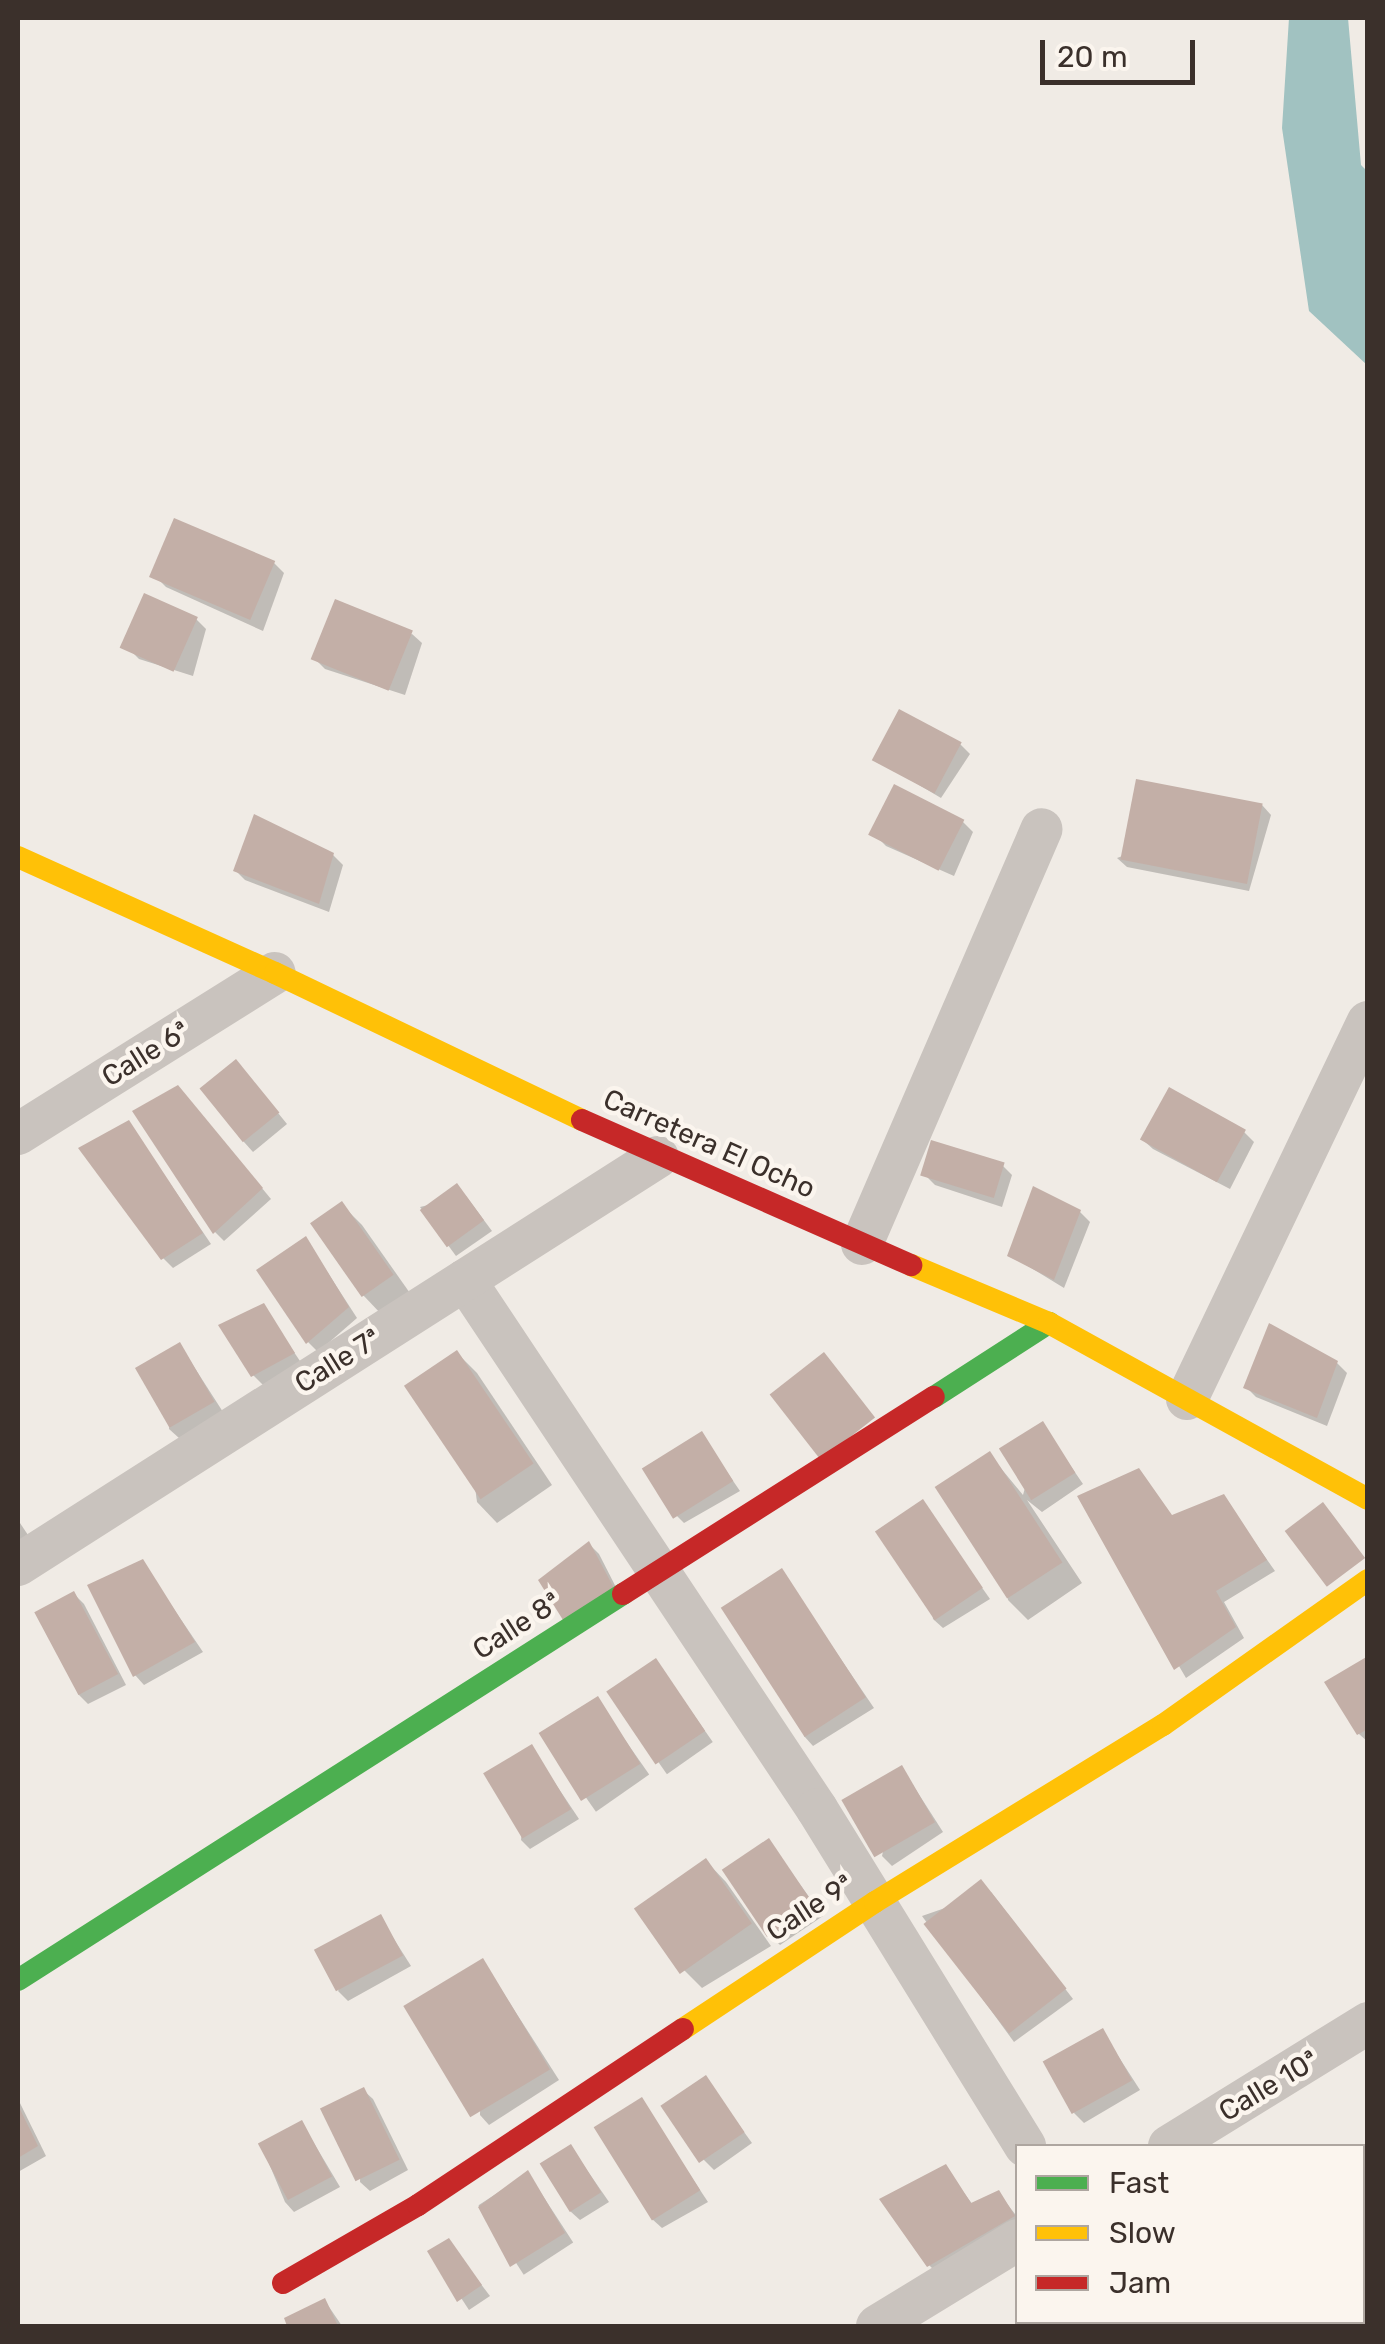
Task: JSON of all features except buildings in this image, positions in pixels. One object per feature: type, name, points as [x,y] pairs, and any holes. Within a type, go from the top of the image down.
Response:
[{"type":"street","points":[[862,1244],[1042,830]]},
{"type":"street","name":"Carretera El Ocho","points":[[18,858],[275,973],[658,1157],[1049,1323],[1368,1500]]},
{"type":"street","name":"Calle 6ª","points":[[18,1134],[275,973]]},
{"type":"street","points":[[1187,1399],[1368,1022]]},
{"type":"street","name":"Calle 7ª","points":[[18,1565],[658,1157]]},
{"type":"street","points":[[465,1280],[661,1569],[1025,2144]]},
{"type":"street","name":"Calle 8ª","points":[[18,1980],[1049,1323]]},
{"type":"street","name":"Calle 9ª","points":[[284,2284],[418,2204],[874,1902],[1163,1725],[1368,1580]]},
{"type":"street","name":"Calle 10ª","points":[[1172,2144],[1368,2023]]},
{"type":"street","points":[[877,2326],[1015,2242]]},
{"type":"water","points":[[1289,18],[1348,18],[1361,165],[1367,171],[1367,365],[1309,311],[1282,128]]},
{"type":"traffic: fast","points":[[934,1397],[1049,1323]]},
{"type":"traffic: fast","points":[[18,1980],[623,1594]]},
{"type":"traffic: slow","points":[[18,857],[275,973],[582,1120]]},
{"type":"traffic: slow","points":[[911,1265],[1049,1323],[1368,1499]]},
{"type":"traffic: slow","points":[[683,2029],[875,1902],[1163,1725],[1368,1580]]},
{"type":"traffic: jam","points":[[582,1120],[911,1265]]},
{"type":"traffic: jam","points":[[623,1594],[934,1397]]},
{"type":"traffic: jam","points":[[283,2283],[418,2205],[683,2029]]}]
